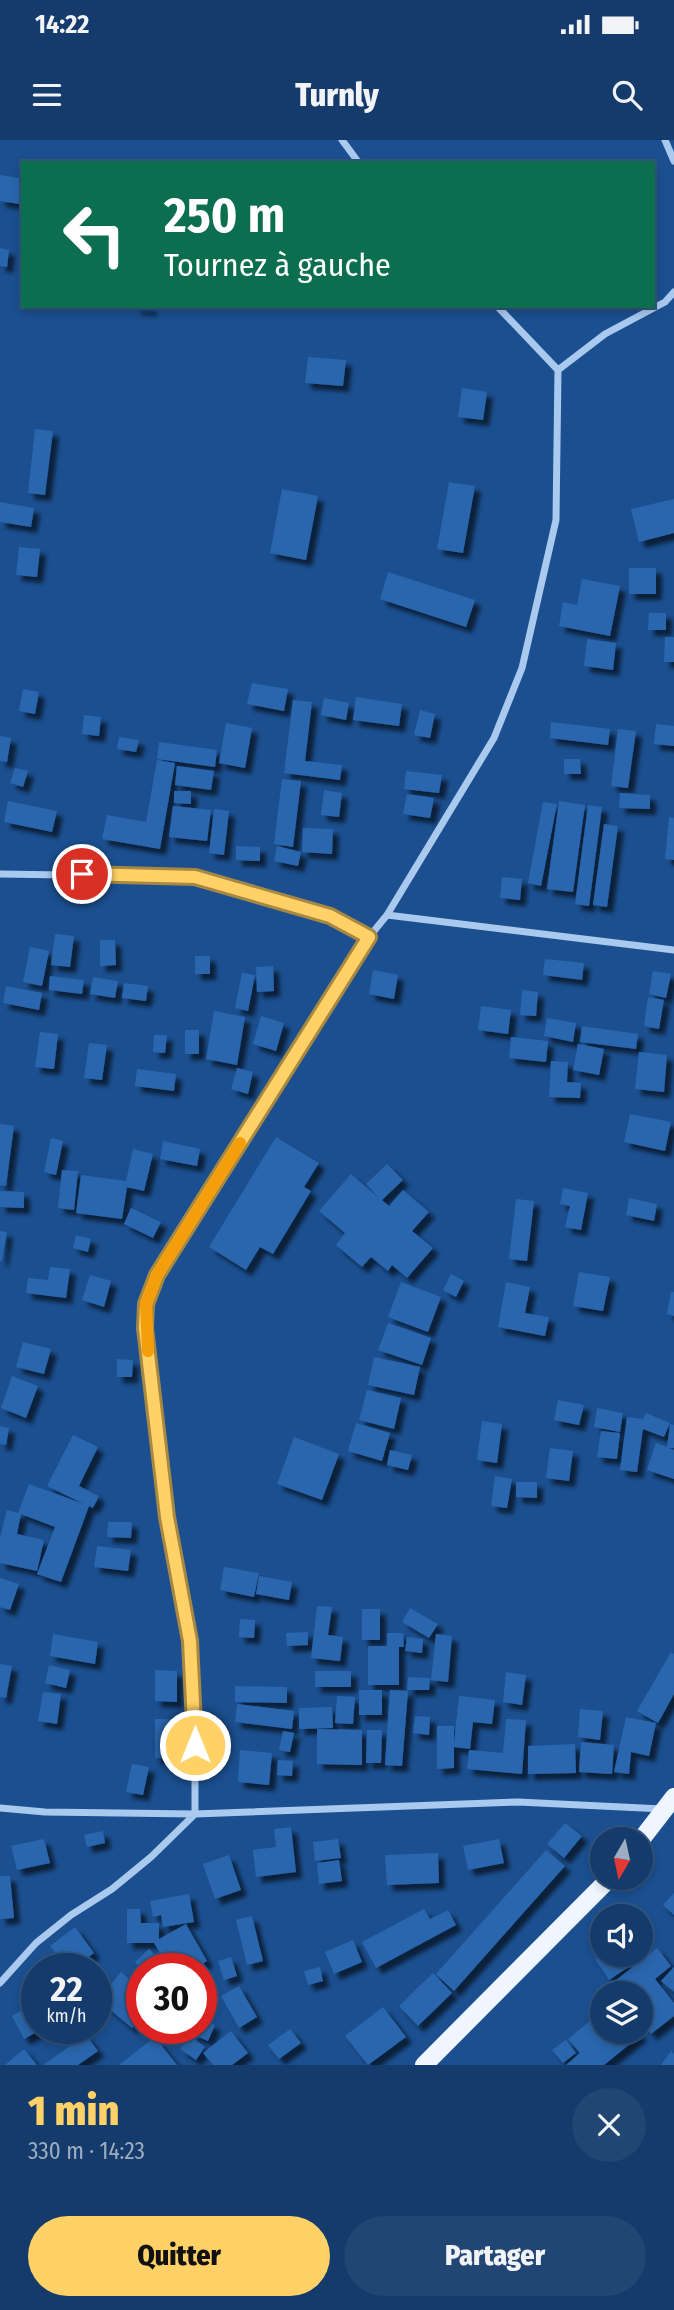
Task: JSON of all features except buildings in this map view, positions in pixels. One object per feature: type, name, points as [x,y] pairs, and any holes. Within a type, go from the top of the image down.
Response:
[{"type":"main road","points":[[651,1827],[670,1803]]},
{"type":"main road","points":[[424,2065],[598,1890]]},
{"type":"street","points":[[342,140],[358,161]]},
{"type":"street","points":[[665,140],[674,161]]},
{"type":"street","points":[[655,307],[674,292]]},
{"type":"street","points":[[0,1983],[36,1943],[71,1915],[112,1889],[151,1857],[194,1814],[195,1698],[190,1641],[167,1517],[145,1328],[146,1304],[157,1275],[369,937],[387,915],[494,738],[522,668],[556,520],[558,370],[499,308]]},
{"type":"street","points":[[558,370],[606,334],[653,308]]},
{"type":"street","points":[[0,874],[195,877],[330,916],[369,937]]},
{"type":"street","points":[[387,915],[674,950]]},
{"type":"street","points":[[0,1808],[45,1812],[194,1814],[518,1802],[670,1803]]},
{"type":"slow traffic","points":[[148,1351],[146,1304],[157,1275],[240,1143]]},
{"type":"route","points":[[82,874],[195,877],[218,882],[330,916],[369,937],[157,1275],[146,1304],[145,1328],[167,1517],[190,1641],[195,1698],[195,1745]]}]
